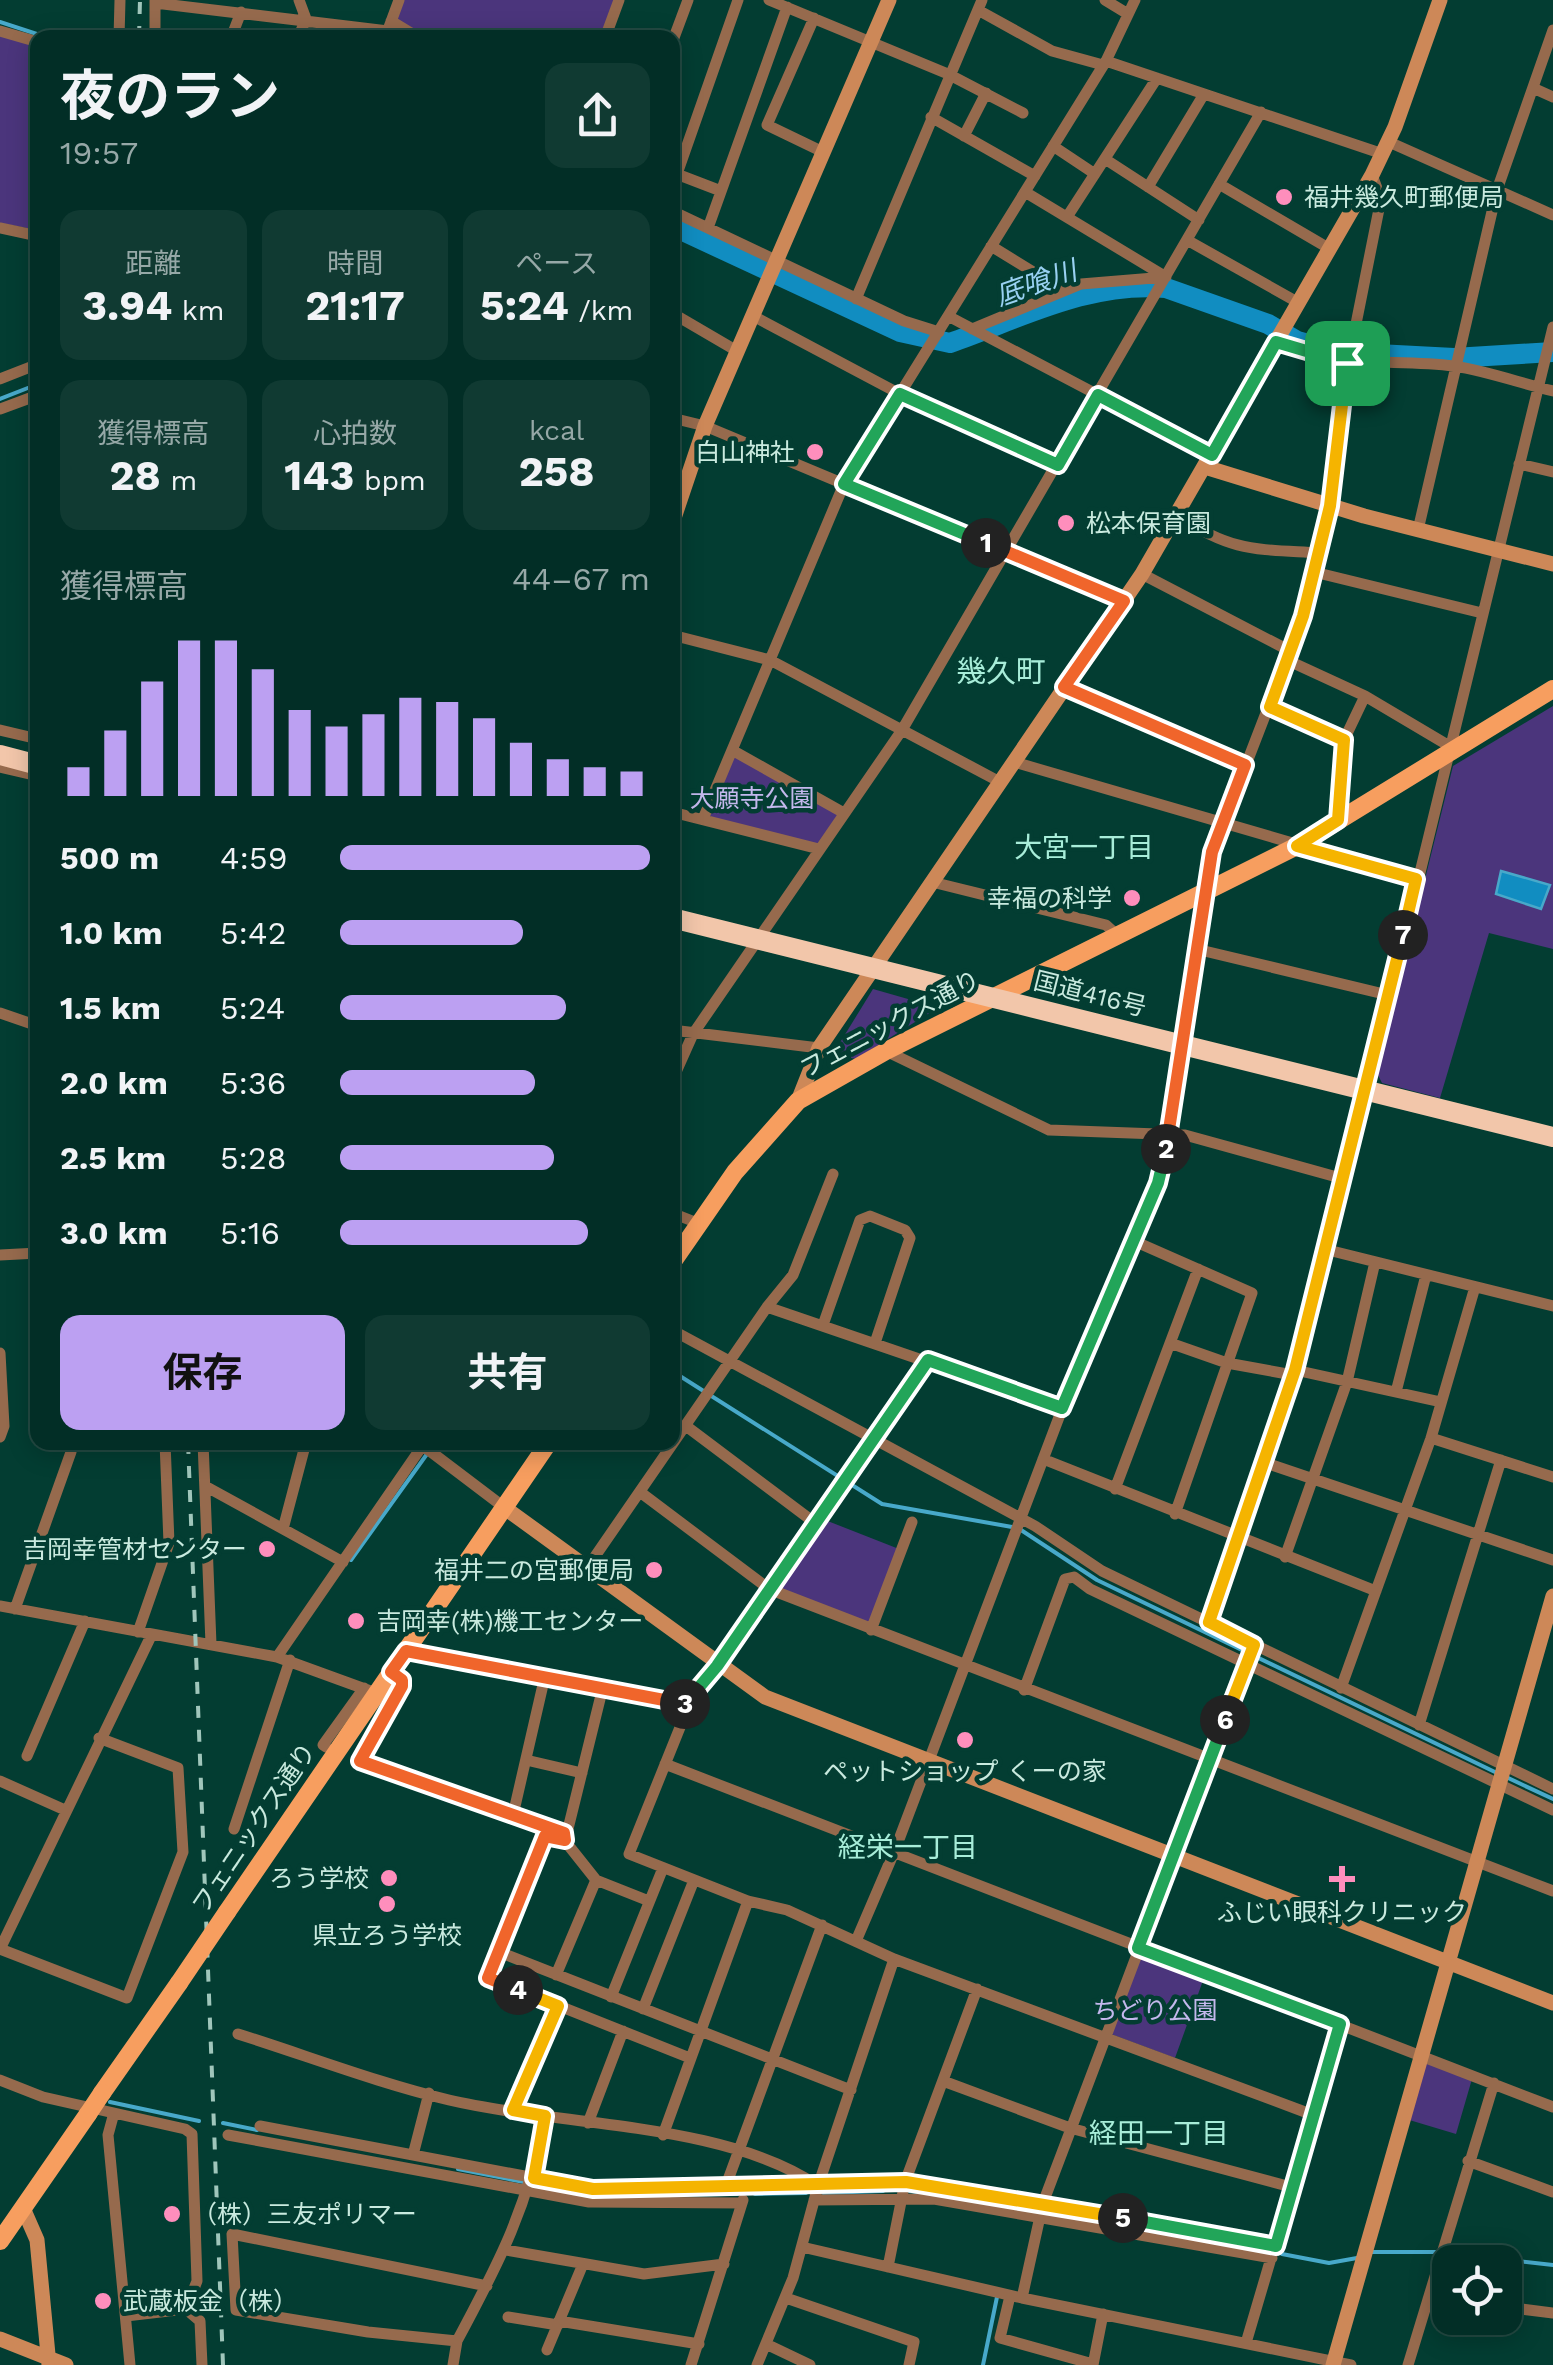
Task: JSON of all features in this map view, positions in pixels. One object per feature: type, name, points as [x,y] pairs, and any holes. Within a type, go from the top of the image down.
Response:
[{"type":"highway","name":"国道416号","points":[[680,920],[1553,1137]]},
{"type":"main road","name":"フェニックス通り","points":[[680,1252],[746,1158],[798,1102],[886,1050],[1297,846],[1553,689]]},
{"type":"main road","name":"フェニックス通り","points":[[0,2241],[179,1983],[370,1691],[391,1672],[544,1450]]},
{"type":"street","points":[[119,30],[120,0]]},
{"type":"street","points":[[299,0],[306,20],[302,30]]},
{"type":"street","points":[[156,30],[155,1],[388,30],[399,0]]},
{"type":"street","points":[[608,30],[618,0]]},
{"type":"street","points":[[677,30],[688,0]]},
{"type":"street","points":[[680,159],[738,0]]},
{"type":"street","points":[[769,0],[948,74],[1023,113]]},
{"type":"street","points":[[680,500],[705,426],[889,0]]},
{"type":"street","points":[[1105,0],[1128,14]]},
{"type":"street","points":[[703,819],[844,484],[1105,63],[1135,0]]},
{"type":"street","points":[[798,1102],[819,1048],[1178,516],[1386,148],[1440,0]]},
{"type":"street","points":[[856,299],[980,5],[1052,51],[1157,78],[1386,148],[1553,215]]},
{"type":"street","points":[[708,228],[786,7]]},
{"type":"street","points":[[234,30],[242,12]]},
{"type":"street","points":[[814,18],[767,126],[823,152]]},
{"type":"street","points":[[1418,530],[1497,190],[1553,30]]},
{"type":"street","points":[[0,31],[30,40]]},
{"type":"street","points":[[1067,217],[1157,78]]},
{"type":"street","points":[[1532,88],[1553,97]]},
{"type":"street","points":[[964,136],[986,94]]},
{"type":"street","points":[[1148,186],[1204,94]]},
{"type":"street","points":[[680,1063],[693,1034],[902,730],[1261,112]]},
{"type":"street","points":[[931,117],[1035,176]]},
{"type":"street","points":[[1053,146],[1095,174]]},
{"type":"street","points":[[1105,158],[1199,220]]},
{"type":"street","points":[[856,1941],[895,1850],[1062,1408],[1162,1168],[1205,892],[1222,822],[1290,657],[1330,506],[1349,356],[1380,200],[1372,174]]},
{"type":"street","points":[[680,175],[721,191]]},
{"type":"street","points":[[1220,184],[1330,249]]},
{"type":"street","points":[[1025,192],[1166,277]]},
{"type":"street","points":[[680,216],[856,299],[938,332]]},
{"type":"street","points":[[0,228],[30,234]]},
{"type":"street","points":[[1187,240],[1299,303]]},
{"type":"street","points":[[992,246],[1064,291]]},
{"type":"street","points":[[972,328],[1095,282],[1166,277]]},
{"type":"street","points":[[752,316],[900,394],[1058,465]]},
{"type":"street","points":[[948,316],[1098,395],[1208,461],[1330,506],[1553,564]]},
{"type":"street","points":[[680,318],[737,351]]},
{"type":"street","points":[[1209,1622],[1294,1373],[1328,1250],[1553,327]]},
{"type":"street","points":[[1276,342],[1349,356],[1411,362],[1460,360],[1553,391]]},
{"type":"street","points":[[0,379],[30,367]]},
{"type":"street","points":[[0,409],[30,398]]},
{"type":"street","points":[[680,420],[705,426],[1124,601]]},
{"type":"street","points":[[1519,464],[1553,472]]},
{"type":"street","points":[[1178,516],[1212,539],[1239,548],[1318,553]]},
{"type":"street","points":[[1314,572],[1482,613]]},
{"type":"street","points":[[1142,574],[1365,696],[1450,750]]},
{"type":"street","points":[[680,636],[770,660],[1000,782]]},
{"type":"street","points":[[1064,687],[1245,765]]},
{"type":"street","points":[[1338,820],[1344,740],[1365,696]]},
{"type":"street","points":[[1270,707],[1344,740]]},
{"type":"street","points":[[0,730],[15,751]]},
{"type":"street","points":[[732,750],[844,814]]},
{"type":"street","points":[[1014,762],[1416,879]]},
{"type":"street","points":[[680,814],[820,849]]},
{"type":"street","points":[[932,882],[1106,925],[1117,935]]},
{"type":"street","points":[[1196,949],[1388,995]]},
{"type":"street","points":[[0,1013],[30,1023]]},
{"type":"street","points":[[680,1032],[819,1048]]},
{"type":"street","points":[[886,1050],[1049,1130],[1168,1134],[1344,1178]]},
{"type":"street","points":[[680,1435],[793,1275],[834,1174]]},
{"type":"street","points":[[680,1216],[700,1224]]},
{"type":"street","points":[[823,1325],[860,1220],[870,1216],[905,1230],[910,1238],[875,1343]]},
{"type":"street","points":[[1134,1241],[1252,1293],[1175,1514]]},
{"type":"street","points":[[1328,1250],[1553,1306]]},
{"type":"street","points":[[0,1254],[30,1253]]},
{"type":"street","points":[[1285,1557],[1347,1382],[1375,1262]]},
{"type":"street","points":[[1115,1489],[1198,1269]]},
{"type":"street","points":[[1396,1392],[1426,1274]]},
{"type":"street","points":[[1341,1688],[1431,1438],[1475,1287]]},
{"type":"street","points":[[767,1307],[1062,1408]]},
{"type":"street","points":[[680,1334],[1020,1519],[1102,1571],[1553,1790]]},
{"type":"street","points":[[1170,1343],[1227,1363],[1441,1402]]},
{"type":"street","points":[[0,1353],[4,1426],[0,1437]]},
{"type":"street","points":[[928,1360],[689,1705],[629,1854],[748,1902],[788,1910],[894,1959],[1313,2114]]},
{"type":"street","points":[[686,1426],[815,1523]]},
{"type":"street","points":[[1431,1438],[1553,1477]]},
{"type":"street","points":[[138,1632],[169,1543],[166,1450]]},
{"type":"street","points":[[203,1450],[212,1644]]},
{"type":"street","points":[[283,1530],[304,1450]]},
{"type":"street","points":[[234,1829],[284,1658],[418,1450]]},
{"type":"street","points":[[430,1450],[717,1666],[779,1704],[1553,2003]]},
{"type":"street","points":[[587,1568],[669,1450]]},
{"type":"street","points":[[15,1609],[71,1452]]},
{"type":"street","points":[[1043,1458],[1237,1539],[1376,1591]]},
{"type":"street","points":[[1419,1725],[1502,1460]]},
{"type":"street","points":[[1264,1462],[1553,1560]]},
{"type":"street","points":[[204,1486],[343,1562]]},
{"type":"street","points":[[640,1492],[769,1589],[1553,1891]]},
{"type":"street","points":[[871,1630],[912,1522]]},
{"type":"street","points":[[1024,1690],[1070,1577],[1553,1810]]},
{"type":"street","points":[[802,2247],[1016,2297],[1339,2364],[1422,2054],[1553,1596]]},
{"type":"street","points":[[0,1606],[284,1658],[370,1691],[323,1745],[326,1747]]},
{"type":"street","points":[[27,1756],[84,1621]]},
{"type":"street","points":[[98,1738],[178,1768],[183,1852],[126,1998],[0,1949],[98,1738],[151,1636]]},
{"type":"street","points":[[1103,2314],[1093,2365],[1000,2338],[1016,2297],[1042,2203],[1254,1645]]},
{"type":"street","points":[[406,1651],[689,1705]]},
{"type":"street","points":[[360,1761],[402,1686],[402,1680],[391,1672]]},
{"type":"street","points":[[513,1815],[545,1676]]},
{"type":"street","points":[[565,1837],[603,1686]]},
{"type":"street","points":[[343,1754],[565,1837],[596,1880],[650,1901]]},
{"type":"street","points":[[526,1760],[582,1773]]},
{"type":"street","points":[[665,1764],[1553,2107]]},
{"type":"street","points":[[0,1781],[65,1810]]},
{"type":"street","points":[[565,1837],[545,1836],[488,1978],[690,2058]]},
{"type":"street","points":[[612,1997],[663,1868]]},
{"type":"street","points":[[556,1975],[596,1880]]},
{"type":"street","points":[[643,2009],[694,1880]]},
{"type":"street","points":[[663,2135],[748,1902]]},
{"type":"street","points":[[725,2188],[822,1925]]},
{"type":"street","points":[[499,1952],[851,2090]]},
{"type":"street","points":[[757,2365],[786,2298],[818,2186],[894,1959]]},
{"type":"street","points":[[888,2267],[906,2182],[977,1990]]},
{"type":"street","points":[[513,2110],[558,2006]]},
{"type":"street","points":[[1246,2342],[1340,2024]]},
{"type":"street","points":[[588,2123],[623,2031]]},
{"type":"street","points":[[238,2034],[430,2093],[739,2150],[800,2174],[818,2186]]},
{"type":"street","points":[[0,2080],[42,2098],[185,2129],[192,2134],[197,2281],[186,2310]]},
{"type":"street","points":[[943,2081],[1070,2128],[1291,2188]]},
{"type":"street","points":[[1408,2365],[1494,2083]]},
{"type":"street","points":[[413,2155],[430,2093]]},
{"type":"street","points":[[114,2114],[108,2135],[130,2365]]},
{"type":"street","points":[[453,2365],[457,2340],[506,2250],[534,2178],[545,2116]]},
{"type":"street","points":[[260,2126],[593,2189],[906,2182],[1042,2203],[1274,2252]]},
{"type":"street","points":[[228,2134],[590,2202],[742,2203]]},
{"type":"street","points":[[1468,2161],[1553,2192]]},
{"type":"street","points":[[691,2365],[749,2188]]},
{"type":"street","points":[[814,2200],[934,2199],[1274,2252]]},
{"type":"street","points":[[23,2208],[37,2240],[49,2362]]},
{"type":"street","points":[[457,2340],[368,2332],[236,2310],[232,2234],[487,2286]]},
{"type":"street","points":[[506,2250],[644,2274],[724,2264]]},
{"type":"street","points":[[546,2350],[584,2264]]},
{"type":"street","points":[[786,2298],[914,2342],[910,2365]]},
{"type":"street","points":[[1428,2299],[1432,2299]]},
{"type":"street","points":[[126,2316],[186,2310],[200,2321],[202,2365]]},
{"type":"street","points":[[1522,2310],[1553,2313]]},
{"type":"street","points":[[508,2317],[699,2344]]},
{"type":"street","points":[[0,2339],[49,2362],[66,2365]]},
{"type":"street","points":[[766,2344],[810,2365]]},
{"type":"green space","points":[[399,0],[618,0],[607,30],[407,30],[391,21]]},
{"type":"green space","points":[[0,35],[30,44],[30,229],[0,223]]},
{"type":"green space","points":[[1553,706],[1553,949],[1489,933],[1440,1098],[1382,1083],[1377,1073],[1453,766]]},
{"type":"green space","name":"大願寺公園","points":[[733,753],[841,814],[819,847],[712,819],[708,812]]},
{"type":"green space","points":[[873,989],[929,1005],[931,1012],[856,1059],[833,1054]]},
{"type":"green space","points":[[820,1518],[899,1549],[870,1627],[771,1588]]},
{"type":"green space","name":"ちどり公園","points":[[1139,1951],[1205,1975],[1175,2058],[1108,2033]]},
{"type":"green space","points":[[1422,2061],[1472,2079],[1456,2134],[1406,2119]]},
{"type":"water","points":[[1501,871],[1550,885],[1541,909],[1496,894]]},
{"type":"waterway","points":[[0,22],[30,32]]},
{"type":"waterway","name":"底喰川","points":[[680,230],[900,332],[950,343],[1056,304],[1138,287],[1166,288],[1268,324],[1297,341],[1339,352],[1454,358],[1553,352]]},
{"type":"waterway","name":"底喰川","points":[[0,399],[30,387]]},
{"type":"waterway","points":[[680,1376],[882,1504],[1012,1527]]},
{"type":"waterway","points":[[351,1560],[427,1454]]},
{"type":"waterway","points":[[1021,1530],[1097,1580],[1497,1773]]},
{"type":"waterway","points":[[1506,1777],[1553,1799]]},
{"type":"waterway","points":[[1318,2125],[1339,2048]]},
{"type":"waterway","points":[[110,2102],[199,2121]]},
{"type":"waterway","points":[[223,2123],[257,2130]]},
{"type":"waterway","points":[[458,2169],[524,2182]]},
{"type":"waterway","points":[[554,2187],[591,2195],[737,2194]]},
{"type":"waterway","points":[[823,2193],[883,2191]]},
{"type":"waterway","points":[[909,2191],[1036,2209]]},
{"type":"waterway","points":[[755,2194],[806,2193]]},
{"type":"waterway","points":[[1047,2213],[1268,2251]]},
{"type":"waterway","points":[[1372,2252],[1432,2252]]},
{"type":"waterway","points":[[1282,2254],[1329,2263],[1357,2258]]},
{"type":"waterway","points":[[1522,2261],[1553,2265]]},
{"type":"waterway","points":[[983,2365],[997,2297]]},
{"type":"railway","points":[[139,30],[140,0]]},
{"type":"railway","points":[[188,1450],[223,2365]]},
{"type":"place","name":"福井幾久町郵便局","points":[[1284,197]]},
{"type":"place","name":"白山神社","points":[[815,452]]},
{"type":"place","name":"松本保育園","points":[[1066,523]]},
{"type":"place","name":"幸福の科学","points":[[1132,898]]},
{"type":"place","name":"吉岡幸管材センター","points":[[267,1549]]},
{"type":"place","name":"福井二の宮郵便局","points":[[654,1570]]},
{"type":"place","name":"吉岡幸(株)機工センター","points":[[356,1621]]},
{"type":"place","name":"ペットショップ くーの家","points":[[965,1740]]},
{"type":"place","name":"ろう学校","points":[[389,1878]]},
{"type":"place","name":"ふじい眼科クリニック","points":[[1342,1879]]},
{"type":"place","name":"県立ろう学校","points":[[387,1904]]},
{"type":"place","name":"（株）三友ポリマー","points":[[172,2214]]},
{"type":"place","name":"武蔵板金（株）","points":[[103,2301]]},
{"type":"district","name":"幾久町","points":[[1001,671]]},
{"type":"district","name":"大宮一丁目","points":[[1084,847]]},
{"type":"district","name":"経栄一丁目","points":[[908,1847]]},
{"type":"district","name":"経田一丁目","points":[[1159,2133]]},
{"type":"route","points":[[1276,342],[1305,354],[1347,363],[1330,506],[1303,616],[1270,707],[1344,740],[1338,820],[1297,846],[1416,879],[1328,1250],[1295,1370],[1209,1622],[1254,1645],[1138,1948],[1340,2024],[1276,2246],[942,2185],[906,2182],[593,2189],[534,2178],[545,2116],[513,2110],[558,2006],[488,1978],[545,1836],[559,1842],[565,1840],[564,1833],[360,1761],[402,1686],[402,1680],[391,1672],[406,1651],[689,1705],[928,1360],[1062,1408],[1162,1168],[1212,852],[1245,765],[1064,687],[1124,601],[844,484],[900,394],[1058,465],[1098,395],[1212,455],[1276,342]]}]
